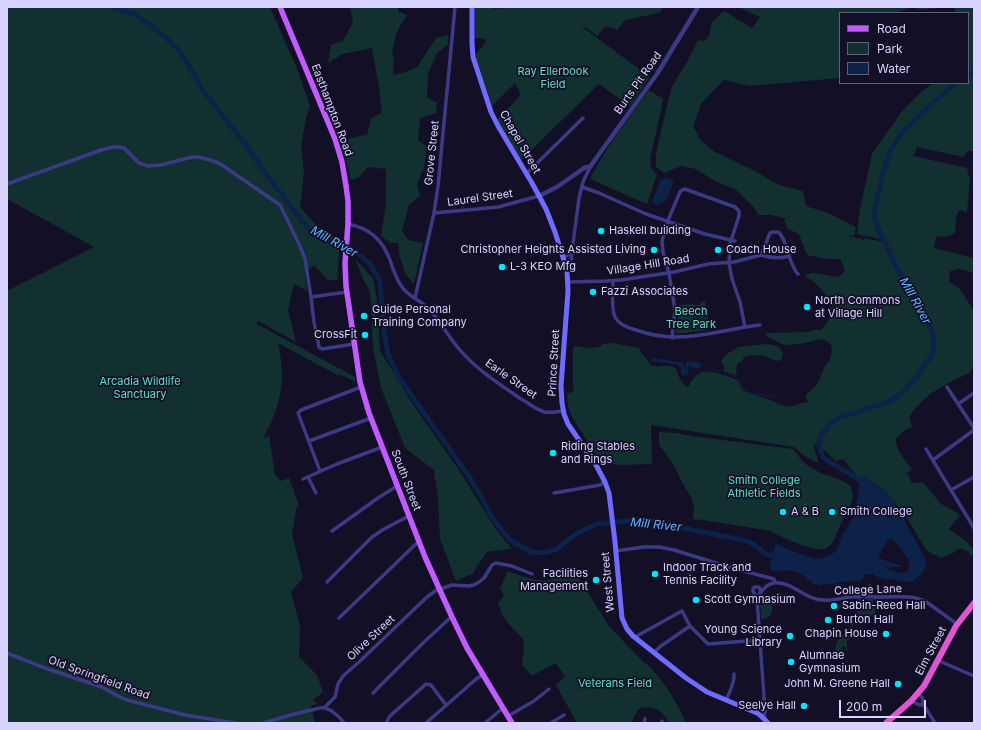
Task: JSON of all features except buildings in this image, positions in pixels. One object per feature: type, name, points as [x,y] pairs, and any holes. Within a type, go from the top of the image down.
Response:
[{"type":"highway","name":"Elm Street","points":[[886,723],[919,693],[957,624],[972,610],[974,603]]},
{"type":"main road","name":"Easthampton Road","points":[[280,7],[336,143],[342,162],[348,201],[348,224]]},
{"type":"main road","name":"Chapel Street","points":[[472,7],[472,51],[494,119],[539,196],[550,220],[565,264],[568,282]]},
{"type":"main road","name":"South Street","points":[[348,224],[345,258],[347,292],[361,387],[371,418],[419,541],[452,617],[467,648],[512,723]]},
{"type":"main road","name":"Prince Street","points":[[568,282],[561,386],[562,403],[563,411],[568,424],[579,441]]},
{"type":"main road","name":"West Street","points":[[579,441],[596,465],[609,493],[616,551],[620,608],[622,618],[627,629],[635,637],[699,687],[726,701],[757,713],[766,721]]},
{"type":"street","name":"Grove Street","points":[[415,298],[434,213],[438,186],[455,7]]},
{"type":"street","name":"Burts Pit Road","points":[[590,167],[657,74],[698,7]]},
{"type":"street","points":[[526,174],[583,118]]},
{"type":"street","points":[[7,184],[113,147],[124,148],[139,163],[148,166],[161,166],[184,159],[198,157],[219,163],[280,205],[305,259],[318,347],[322,349],[354,344]]},
{"type":"street","name":"Laurel Street","points":[[434,213],[498,207],[539,196],[557,187],[584,168],[590,167]]},
{"type":"street","points":[[565,264],[571,261],[572,258],[579,198],[590,167]]},
{"type":"street","points":[[582,187],[599,192],[646,214],[705,234],[733,240]]},
{"type":"street","points":[[672,338],[675,310],[669,273],[663,252],[662,237],[680,192],[685,189],[735,207],[739,211],[729,263],[732,280],[740,302],[745,327]]},
{"type":"street","name":"Earle Street","points":[[348,224],[363,229],[378,239],[387,253],[399,283],[407,292],[429,309],[460,350],[486,375],[538,409],[554,413],[563,411]]},
{"type":"street","points":[[789,256],[784,258],[761,255],[770,233],[778,232],[782,236],[794,270],[798,274]]},
{"type":"street","points":[[563,258],[572,251]]},
{"type":"street","name":"Village Hill Road","points":[[568,282],[613,281],[669,273],[708,264],[729,263],[761,255]]},
{"type":"street","points":[[613,281],[613,308],[614,315],[618,322],[653,336],[672,338],[696,336],[760,325]]},
{"type":"street","points":[[311,297],[347,292]]},
{"type":"street","points":[[320,472],[299,419],[298,412],[361,387]]},
{"type":"street","points":[[933,460],[974,429],[947,387]]},
{"type":"street","points":[[958,404],[974,393]]},
{"type":"street","points":[[309,442],[371,418]]},
{"type":"street","points":[[302,479],[382,447]]},
{"type":"street","points":[[926,449],[974,528]]},
{"type":"street","points":[[308,476],[316,493]]},
{"type":"street","points":[[951,490],[974,477]]},
{"type":"street","points":[[554,493],[600,485],[605,482]]},
{"type":"street","points":[[332,531],[378,498],[398,486]]},
{"type":"street","points":[[327,582],[372,537],[409,516]]},
{"type":"street","points":[[339,618],[419,541]]},
{"type":"street","name":"College Lane","points":[[616,551],[644,547],[658,547],[674,550],[774,579],[775,583],[789,585],[812,598],[820,600],[857,597],[905,597],[918,599],[925,601],[957,624]]},
{"type":"street","name":"Olive Street","points":[[324,708],[335,697],[339,682],[343,676],[435,591],[452,585],[474,585],[484,578],[492,564],[496,563],[512,566],[532,574]]},
{"type":"street","points":[[757,598],[768,586],[775,583]]},
{"type":"street","points":[[761,592],[759,587],[753,588],[752,591],[757,598],[766,721]]},
{"type":"street","points":[[635,637],[682,611],[690,626],[708,644],[760,640]]},
{"type":"street","points":[[373,694],[423,643],[452,617]]},
{"type":"street","points":[[654,652],[690,626]]},
{"type":"street","name":"Old Springfield Road","points":[[7,652],[45,668],[102,687],[127,700],[184,715],[235,723]]},
{"type":"street","points":[[937,660],[974,676]]},
{"type":"street","points":[[426,723],[483,674]]},
{"type":"street","points":[[726,701],[733,682],[734,674]]},
{"type":"street","points":[[386,723],[390,716],[426,684],[432,686],[446,705]]},
{"type":"street","points":[[508,716],[550,690]]},
{"type":"street","points":[[919,693],[923,699],[923,704],[935,723]]},
{"type":"street","points":[[911,701],[920,705],[923,704]]},
{"type":"street","points":[[264,723],[301,712],[324,708],[335,713],[344,723]]},
{"type":"street","points":[[485,723],[503,708]]},
{"type":"street","points":[[551,723],[564,715]]},
{"type":"green space","name":"Arcadia Wildlife Sanctuary","points":[[7,7],[270,7],[298,71],[310,106],[301,145],[304,172],[300,207],[318,227],[340,240],[337,280],[328,280],[314,265],[305,272],[307,291],[295,284],[293,287],[288,311],[296,342],[258,321],[257,324],[355,377],[356,382],[339,374],[339,376],[278,343],[282,368],[279,401],[264,438],[269,435],[275,475],[281,481],[289,478],[299,505],[297,506],[292,534],[303,578],[291,592],[300,626],[299,657],[317,675],[323,692],[313,699],[317,704],[311,706],[316,723],[7,723],[7,291],[94,247],[7,199]]},
{"type":"green space","points":[[350,7],[399,7],[398,11],[407,15],[395,37],[392,53],[394,60],[393,75],[406,72],[417,67],[436,38],[448,35],[448,45],[437,53],[428,74],[427,97],[437,103],[436,113],[420,118],[418,140],[427,146],[424,168],[417,184],[420,196],[409,205],[402,231],[408,240],[423,243],[414,284],[406,275],[400,258],[398,243],[390,243],[381,236],[386,203],[386,169],[368,167],[358,178],[351,180],[341,141],[367,134],[371,119],[382,112],[372,48],[343,54],[328,63],[331,45],[343,41],[353,22]]},
{"type":"green space","name":"Ray Ellerbook Field","points":[[475,7],[493,7],[494,9],[515,7],[664,7],[659,13],[625,20],[617,30],[606,26],[597,36],[586,27],[579,31],[585,29],[650,77],[630,106],[599,84],[521,160],[497,120],[521,95],[515,83],[492,106],[476,59],[476,54],[486,42],[484,39],[475,38]]},
{"type":"green space","points":[[738,7],[912,7],[899,12],[839,12],[839,78],[749,86],[724,80],[701,104],[693,126],[701,141],[715,152],[755,171],[779,185],[803,191],[806,206],[828,213],[856,227],[854,236],[844,235],[864,240],[864,238],[884,242],[883,240],[857,234],[860,209],[872,154],[903,110],[932,84],[969,84],[969,12],[956,12],[954,7],[974,7],[974,151],[967,151],[964,157],[917,147],[913,156],[967,168],[970,181],[967,212],[959,210],[956,218],[955,233],[945,237],[936,236],[934,248],[974,258],[974,273],[959,269],[950,271],[949,282],[959,288],[974,311],[974,362],[971,372],[929,395],[909,417],[912,427],[905,430],[895,439],[898,450],[912,470],[907,473],[912,483],[923,482],[941,504],[960,515],[949,529],[966,541],[974,550],[974,554],[970,556],[969,552],[960,548],[941,558],[927,551],[908,520],[886,492],[873,496],[845,461],[840,459],[836,461],[823,449],[814,444],[819,463],[802,454],[794,447],[651,425],[652,464],[621,465],[601,463],[572,417],[568,407],[567,394],[574,391],[573,349],[575,346],[590,348],[612,343],[639,348],[650,365],[657,367],[670,366],[675,368],[679,377],[687,388],[698,374],[709,371],[737,380],[743,391],[773,401],[780,405],[790,407],[808,402],[806,395],[816,386],[825,366],[829,362],[832,352],[831,344],[822,339],[800,344],[784,345],[768,337],[766,333],[808,332],[818,329],[820,331],[825,326],[831,307],[837,307],[816,284],[804,275],[814,273],[839,277],[845,271],[840,259],[827,259],[807,255],[799,234],[788,229],[784,220],[787,219],[771,215],[758,215],[754,207],[735,189],[715,181],[696,169],[681,166],[664,173],[656,167],[656,153],[672,87],[698,40],[705,41],[709,36],[712,22],[724,11],[752,28],[760,17]]},
{"type":"green space","points":[[912,7],[946,7],[921,10]]},
{"type":"green space","points":[[649,90],[663,99],[650,158],[653,171],[657,175],[647,204],[590,179],[610,144]]},
{"type":"green space","points":[[355,259],[373,278],[377,300],[380,351],[412,403],[459,470],[495,528],[512,549],[487,552],[472,574],[456,581],[440,539],[438,499],[434,470],[405,448],[381,388],[373,347],[370,292]]},
{"type":"green space","name":"Beech Tree Park","points":[[705,301],[710,330],[676,334],[678,305],[699,305]]},
{"type":"green space","points":[[767,344],[779,347],[783,355],[780,361],[765,356],[745,356],[741,362],[737,364],[736,375],[724,371],[724,366],[721,360],[738,347]]},
{"type":"green space","name":"Smith College Athletic Fields","points":[[659,432],[793,449],[810,467],[821,473],[844,481],[850,486],[853,495],[848,510],[832,542],[827,548],[818,549],[797,543],[771,531],[693,519],[694,506],[692,499],[673,464],[659,444]]},
{"type":"green space","name":"Veterans Field","points":[[573,569],[609,626],[659,677],[674,698],[686,723],[669,723],[664,715],[658,710],[654,708],[640,708],[631,723],[577,723],[556,685],[565,677],[556,663],[532,676],[522,665],[524,646],[523,639],[503,616],[498,603],[504,595],[500,588],[508,571],[530,578],[547,580],[557,578]]},
{"type":"green space","points":[[763,595],[768,597],[771,601],[772,609],[769,617],[761,619],[760,597]]},
{"type":"green space","points":[[882,598],[873,600],[876,615],[866,617],[852,626],[857,612],[857,599]]},
{"type":"green space","points":[[844,633],[851,637],[851,639],[847,640],[847,651],[843,646],[837,657],[835,650],[836,644]]},
{"type":"water","points":[[666,177],[674,181],[665,201],[658,205],[652,202],[660,181]]},
{"type":"water","points":[[652,358],[679,362],[683,364],[685,369],[685,363],[689,361],[702,364],[700,368],[693,368],[689,366],[688,373],[684,376],[681,375],[681,368],[675,364],[651,361]]},
{"type":"water","points":[[862,476],[868,478],[890,496],[901,511],[908,528],[925,558],[925,568],[921,575],[911,582],[892,579],[888,580],[874,576],[874,574],[865,574],[861,581],[823,584],[820,586],[813,584],[797,572],[786,570],[778,572],[770,570],[776,543],[789,550],[816,559],[820,559],[835,552],[841,538],[854,516]],"holes":[[[890,539],[900,547],[909,561],[908,572],[901,573],[887,569],[886,567],[902,566],[879,558],[886,543]]]},
{"type":"waterway","name":"Mill River","points":[[113,7],[134,14],[152,26],[175,46],[186,61],[202,89],[308,228],[337,246],[353,251],[371,265],[380,281],[383,326],[388,354],[397,375],[468,475],[490,514],[510,540],[531,552],[541,553],[555,550],[579,532],[597,524],[635,520],[672,525],[743,540],[752,543],[766,554],[779,557]]},
{"type":"waterway","name":"Mill River","points":[[969,76],[974,73]]},
{"type":"waterway","name":"Mill River","points":[[865,486],[856,477],[823,457],[819,446],[820,437],[829,425],[840,417],[890,401],[899,396],[915,379],[934,351],[934,337],[928,321],[897,268],[877,226],[874,214],[883,172],[891,150],[901,134],[955,84]]},
{"type":"waterway","points":[[713,369],[728,373],[738,378],[746,391],[755,394],[778,397]]},
{"type":"place","name":"Haskell building","points":[[601,231]]},
{"type":"place","name":"Christopher Heights Assisted Living","points":[[654,250]]},
{"type":"place","name":"Coach House","points":[[718,250]]},
{"type":"place","name":"L-3 KEO Mfg","points":[[502,267]]},
{"type":"place","name":"Fazzi Associates","points":[[593,292]]},
{"type":"place","name":"North Commons at Village Hill","points":[[807,307]]},
{"type":"place","name":"Guide Personal Training Company","points":[[364,316]]},
{"type":"place","name":"CrossFit","points":[[365,335]]},
{"type":"place","name":"Riding Stables and Rings","points":[[553,453]]},
{"type":"place","name":"A & B","points":[[783,512]]},
{"type":"place","name":"Smith College","points":[[832,512]]},
{"type":"place","name":"Indoor Track and Tennis Facility","points":[[655,574]]},
{"type":"place","name":"Facilities Management","points":[[596,580]]},
{"type":"place","name":"Scott Gymnasium","points":[[696,600]]},
{"type":"place","name":"Sabin-Reed Hall","points":[[834,606]]},
{"type":"place","name":"Burton Hall","points":[[828,620]]},
{"type":"place","name":"Chapin House","points":[[886,634]]},
{"type":"place","name":"Young Science Library","points":[[790,636]]},
{"type":"place","name":"Alumnae Gymnasium","points":[[791,662]]},
{"type":"place","name":"John M. Greene Hall","points":[[898,684]]},
{"type":"place","name":"Seelye Hall","points":[[804,706]]}]
